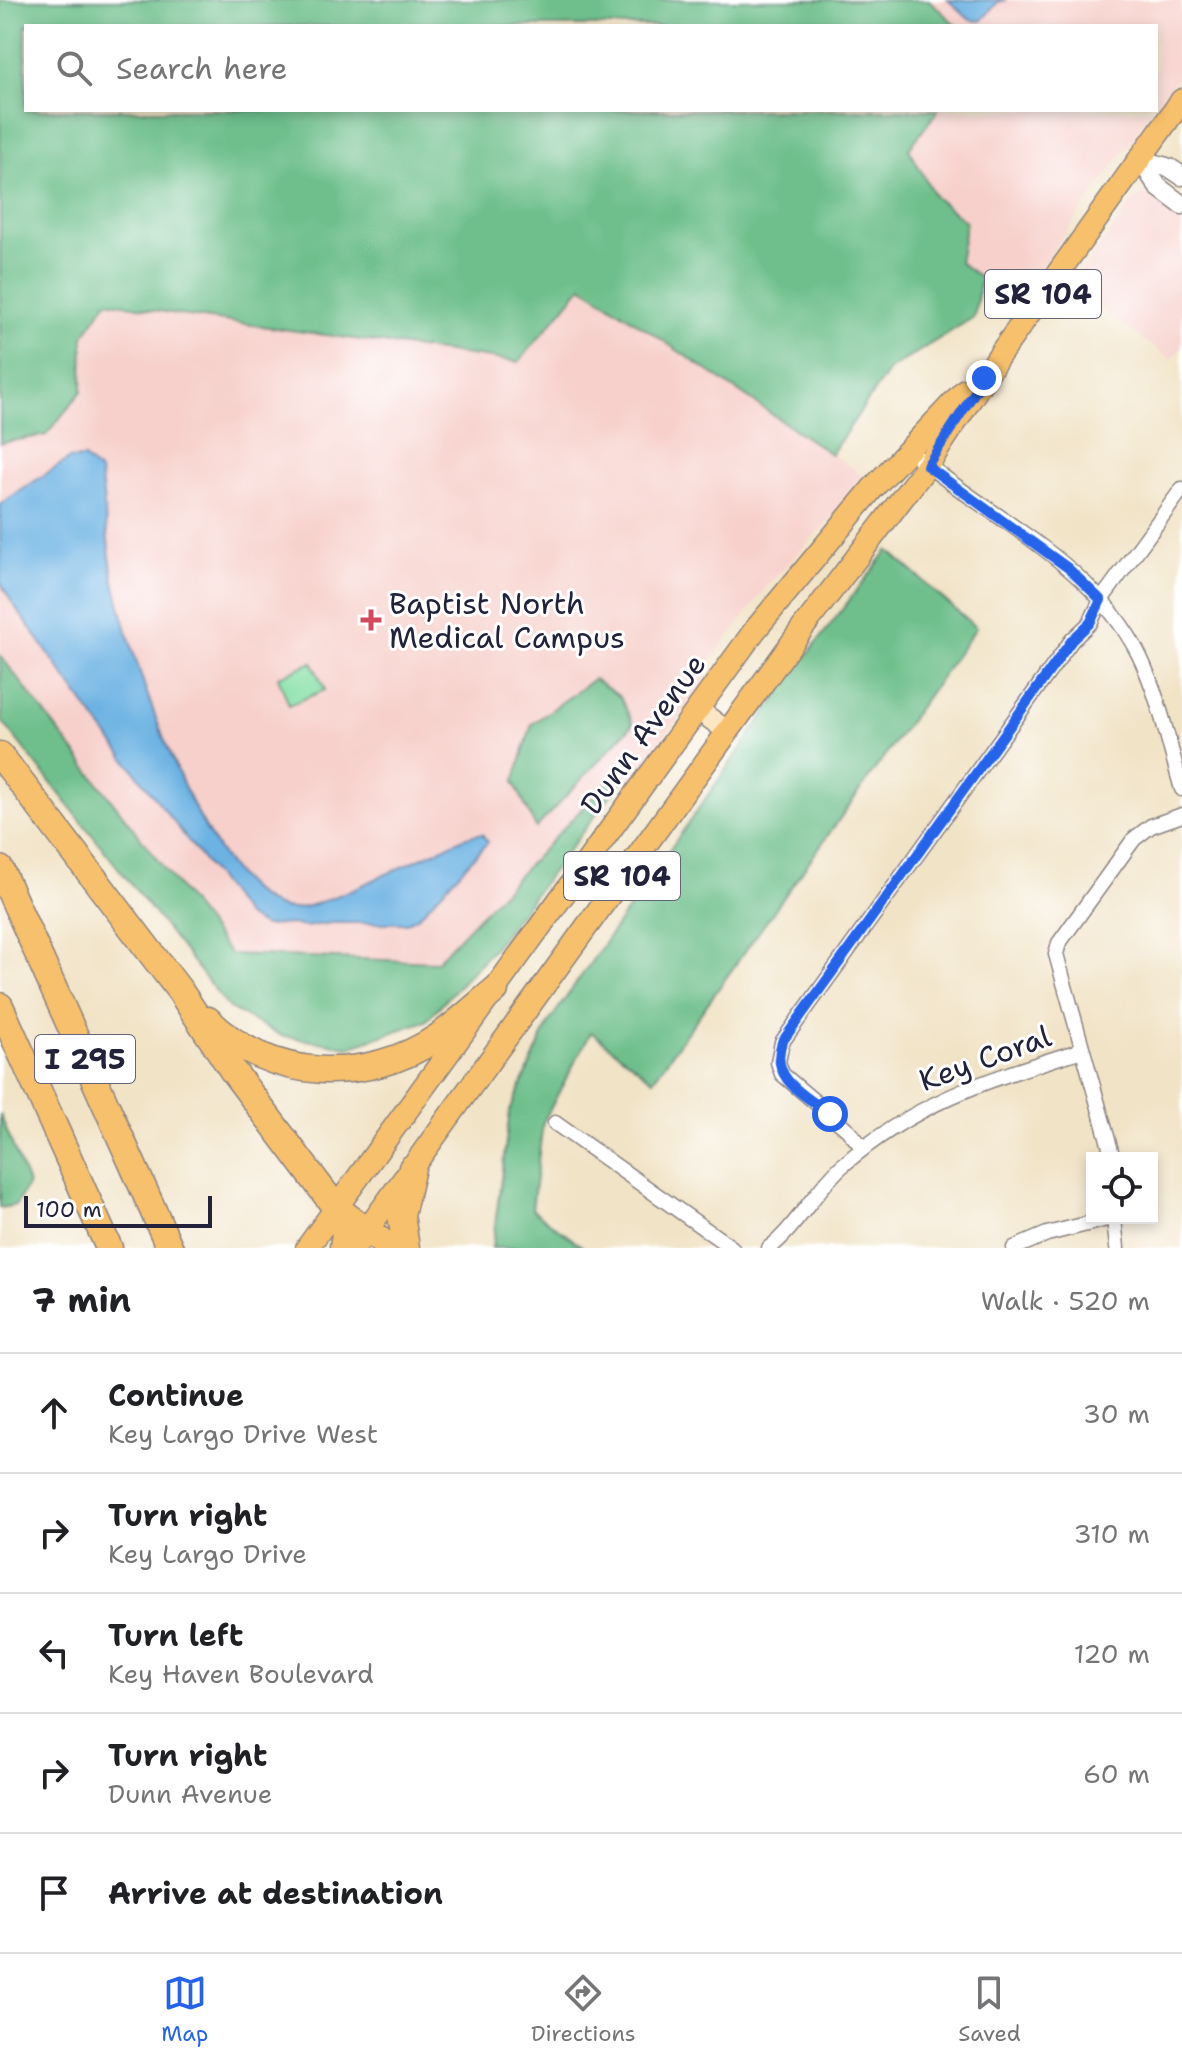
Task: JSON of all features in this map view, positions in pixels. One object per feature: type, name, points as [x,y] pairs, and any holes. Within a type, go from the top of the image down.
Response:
[{"type":"highway","points":[[0,755],[180,991],[233,1071],[336,1208],[361,1239],[391,1248]]},
{"type":"highway","name":"I 295","points":[[0,869],[170,1248]]},
{"type":"highway","points":[[180,991],[218,1030],[252,1053],[294,1066],[340,1071],[386,1063],[413,1051],[438,1037],[495,990]]},
{"type":"highway","name":"I 295","points":[[0,1006],[109,1248]]},
{"type":"highway","points":[[406,1248],[401,1215],[412,1168]]},
{"type":"highway","points":[[336,1208],[345,1233],[343,1248]]},
{"type":"main road","name":"Dunn Avenue","points":[[361,1239],[727,731],[927,466],[1000,354],[1182,100]]},
{"type":"main road","name":"Dunn Avenue","points":[[307,1248],[697,709],[809,563],[908,449],[1000,354]]},
{"type":"main road","points":[[697,709],[727,731]]},
{"type":"street","points":[[1140,159],[1170,168],[1182,176]]},
{"type":"street","points":[[1140,159],[1158,187],[1182,205]]},
{"type":"street","points":[[908,449],[1068,568],[1101,600],[1139,655],[1182,789]]},
{"type":"street","points":[[863,1148],[830,1114],[792,1086],[778,1062],[782,1042],[1072,640],[1090,623],[1101,600],[1182,489]]},
{"type":"street","name":"Key Coral","points":[[769,1248],[816,1192],[863,1148],[915,1111],[957,1091],[1082,1050],[1056,966],[1059,943],[1134,839],[1151,826],[1182,815]]},
{"type":"street","points":[[1082,1050],[1111,1152]]},
{"type":"street","points":[[555,1123],[732,1248]]},
{"type":"street","points":[[1014,1248],[1047,1234],[1088,1224]]},
{"type":"street","points":[[1113,1224],[1117,1248]]},
{"type":"shaded area","points":[[929,0],[1182,0],[1182,72],[1158,105],[1158,24],[955,24]]},
{"type":"shaded area","points":[[937,112],[1153,112],[1017,300],[959,262],[966,222],[935,197],[909,149]]},
{"type":"shaded area","points":[[1146,193],[1154,193],[1182,213],[1182,346],[1172,360],[1070,287],[1133,200]]},
{"type":"shaded area","name":"Baptist North Medical Campus","points":[[582,286],[868,479],[768,585],[707,666],[706,679],[632,782],[615,774],[436,962],[230,954],[0,655],[0,443],[46,435],[82,391],[83,337],[107,301],[181,315],[518,362]]},
{"type":"green space","points":[[0,0],[929,0],[955,24],[24,24],[24,112],[937,112],[909,149],[935,197],[966,222],[959,262],[981,278],[974,317],[889,370],[831,454],[582,286],[519,362],[181,315],[107,301],[83,337],[82,391],[46,435],[0,443]]},
{"type":"green space","points":[[888,550],[976,628],[653,1080],[591,1032],[543,1122],[532,1209],[584,1248],[492,1248],[510,1111],[549,1022],[797,668]]},
{"type":"green space","points":[[0,655],[230,954],[436,962],[615,774],[624,778],[491,951],[426,1021],[349,1047],[282,1036],[229,1008],[2,721]]},
{"type":"green space","points":[[312,662],[325,690],[289,705],[278,677]]},
{"type":"green space","points":[[594,679],[620,697],[633,724],[536,828],[514,782],[532,724]]},
{"type":"green space","points":[[0,1114],[28,1184],[16,1205],[0,1208]]},
{"type":"water","points":[[948,0],[1006,0],[998,2],[981,21],[970,20]]},
{"type":"water","points":[[84,458],[100,472],[114,581],[155,715],[203,823],[231,867],[261,897],[292,909],[323,901],[462,839],[482,834],[488,842],[419,916],[406,923],[331,923],[304,927],[292,924],[264,926],[246,916],[97,722],[0,582],[0,504],[69,459]]},
{"type":"place","name":"Baptist North Medical Campus","points":[[371,620]]},
{"type":"route","points":[[830,1114],[792,1086],[782,1074],[778,1062],[782,1042],[1072,640],[1090,623],[1101,600],[1068,568],[927,466],[984,378]]}]
